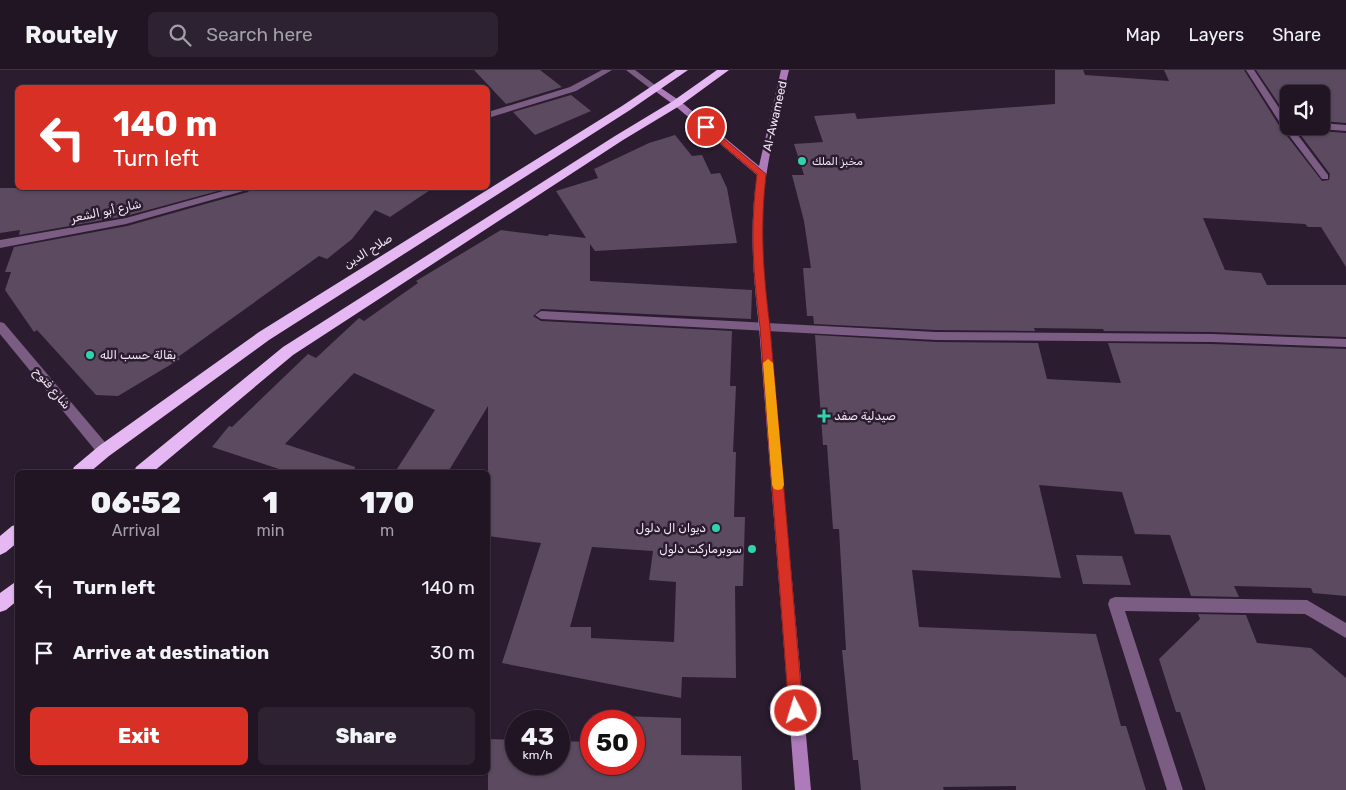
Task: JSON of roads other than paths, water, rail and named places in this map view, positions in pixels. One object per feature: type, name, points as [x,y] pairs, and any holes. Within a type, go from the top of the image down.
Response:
[{"type":"highway","name":"صلاح الدين","points":[[82,470],[104,450],[264,336],[618,114],[683,70]]},
{"type":"highway","points":[[144,470],[288,351],[619,138],[677,103],[724,70]]},
{"type":"highway","points":[[0,547],[15,534]]},
{"type":"highway","points":[[0,604],[15,591]]},
{"type":"main road","name":"Al-Awameed","points":[[785,70],[762,174],[757,211],[758,273],[765,327],[803,790]]},
{"type":"main road","points":[[655,88],[677,103],[762,174]]},
{"type":"street","points":[[490,114],[573,89],[608,70]]},
{"type":"street","points":[[630,70],[655,88]]},
{"type":"street","points":[[1250,70],[1280,114]]},
{"type":"street","points":[[1330,127],[1346,128]]},
{"type":"street","points":[[1295,135],[1325,177]]},
{"type":"street","name":"شارع أبو الشعر","points":[[0,244],[126,221],[237,190]]},
{"type":"street","points":[[541,315],[936,336],[1212,338],[1346,343]]},
{"type":"street","name":"شارع فتوح","points":[[0,326],[104,450]]},
{"type":"street","points":[[1175,790],[1115,604],[1307,607],[1346,631]]},
{"type":"place","name":"مخبز الملك","points":[[802,161]]},
{"type":"place","name":"بقالة حسب الله","points":[[90,355]]},
{"type":"place","name":"صيدلية صفد","points":[[824,416]]},
{"type":"place","name":"ديوان ال دلول","points":[[716,528]]},
{"type":"place","name":"سوبرماركت دلول","points":[[752,549]]}]
